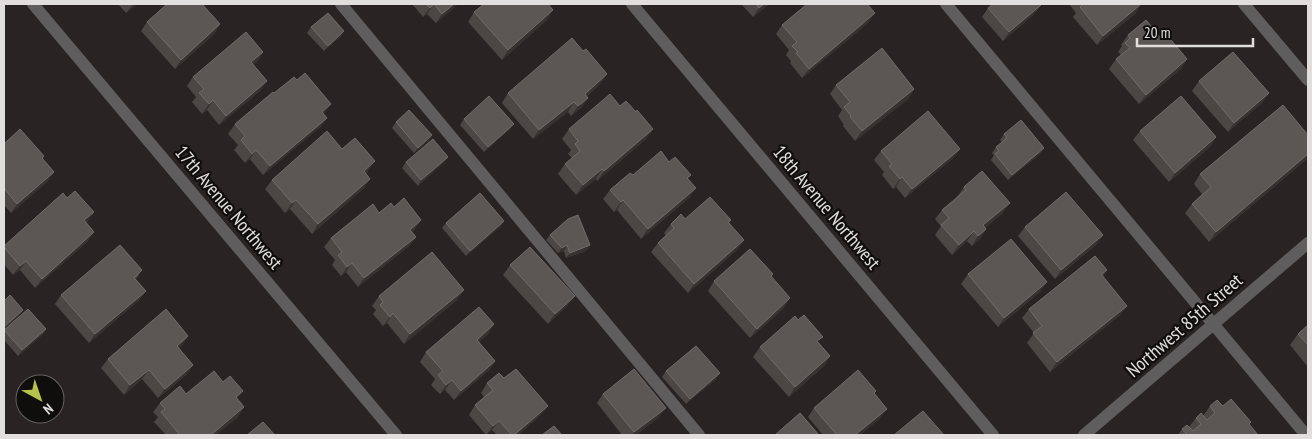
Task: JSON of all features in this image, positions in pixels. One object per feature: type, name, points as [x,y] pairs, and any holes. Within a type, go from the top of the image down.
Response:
[{"type":"street","name":"17th Avenue Northwest","points":[[33,4],[396,435]]},
{"type":"street","points":[[341,4],[699,435]]},
{"type":"street","name":"18th Avenue Northwest","points":[[632,4],[993,435]]},
{"type":"street","points":[[946,4],[1306,435]]},
{"type":"street","points":[[1244,4],[1308,80]]},
{"type":"street","name":"Northwest 85th Street","points":[[1084,435],[1308,244]]},
{"type":"building","points":[[167,4],[202,4],[220,24],[181,60],[147,22]]},
{"type":"building","points":[[426,4],[434,4],[430,8]]},
{"type":"building","points":[[434,4],[454,4],[442,14]]},
{"type":"building","points":[[484,4],[548,4],[553,10],[508,50],[474,12]]},
{"type":"building","points":[[756,4],[764,4],[759,8]]},
{"type":"building","points":[[807,4],[867,4],[875,13],[809,69],[792,46],[797,42],[782,25]]},
{"type":"building","points":[[993,4],[1041,5],[1009,32],[988,8]]},
{"type":"building","points":[[1083,4],[1141,4],[1103,36],[1080,7]]},
{"type":"building","points":[[328,13],[344,31],[328,46],[311,27]]},
{"type":"building","points":[[1146,20],[1162,39],[1166,34],[1187,59],[1146,95],[1116,59],[1130,48],[1125,43],[1130,38],[1128,35]]},
{"type":"building","points":[[246,32],[263,52],[251,62],[267,81],[226,116],[213,100],[209,104],[199,93],[204,89],[193,77]]},
{"type":"building","points":[[572,38],[583,51],[586,49],[607,74],[585,94],[588,98],[578,106],[574,102],[539,130],[508,93]]},
{"type":"building","points":[[882,48],[914,89],[862,131],[844,107],[850,102],[836,85]]},
{"type":"building","points":[[1233,52],[1269,93],[1234,123],[1199,81]]},
{"type":"building","points":[[305,73],[331,104],[322,112],[327,118],[270,166],[256,150],[252,154],[241,140],[245,136],[235,124],[273,92],[294,77],[297,80]]},
{"type":"building","points":[[610,94],[620,106],[626,101],[636,112],[637,110],[653,129],[604,171],[602,169],[583,185],[565,164],[580,151],[575,144],[578,141],[569,129]]},
{"type":"building","points":[[489,96],[514,124],[488,147],[464,119]]},
{"type":"building","points":[[1181,96],[1216,137],[1175,173],[1140,131]]},
{"type":"building","points":[[1283,105],[1308,135],[1308,154],[1216,232],[1192,204],[1211,187],[1200,174]]},
{"type":"building","points":[[409,110],[432,135],[418,148],[396,122]]},
{"type":"building","points":[[928,111],[960,149],[912,189],[889,166],[892,164],[881,151]]},
{"type":"building","points":[[1021,120],[1044,148],[1012,175],[995,154],[999,151],[996,147],[1007,138],[1004,134]]},
{"type":"building","points":[[20,129],[44,156],[42,158],[54,172],[17,204],[4,188],[4,144]]},
{"type":"building","points":[[327,131],[342,149],[355,138],[375,161],[364,171],[370,179],[318,224],[296,200],[292,203],[272,180]]},
{"type":"building","points":[[433,139],[448,157],[421,180],[406,162]]},
{"type":"building","points":[[661,151],[669,162],[675,157],[691,175],[687,178],[696,188],[648,229],[623,200],[621,202],[610,190],[630,173],[633,175]]},
{"type":"building","points":[[982,171],[1010,203],[983,225],[986,229],[978,236],[974,231],[959,245],[941,225],[949,218],[942,210],[966,190],[964,187]]},
{"type":"building","points":[[75,191],[94,212],[84,220],[94,232],[42,279],[26,261],[20,266],[4,246],[63,193],[67,198]]},
{"type":"building","points":[[1066,192],[1103,235],[1061,270],[1025,227]]},
{"type":"building","points":[[480,193],[504,221],[470,251],[446,223]]},
{"type":"building","points":[[710,197],[731,220],[728,222],[744,240],[694,284],[658,243],[674,228],[671,224],[681,214],[685,219]]},
{"type":"building","points":[[404,198],[421,220],[410,230],[416,237],[364,278],[352,263],[347,267],[338,255],[342,252],[331,238],[373,204],[379,213],[391,203],[394,207]]},
{"type":"building","points":[[578,215],[590,245],[570,253],[567,245],[562,248],[550,235],[568,219]]},
{"type":"building","points":[[1011,239],[1047,282],[1004,318],[968,274]]},
{"type":"building","points":[[120,245],[142,270],[134,278],[146,291],[95,334],[61,295]]},
{"type":"building","points":[[530,247],[575,296],[555,314],[510,265]]},
{"type":"building","points":[[750,249],[773,274],[771,276],[790,298],[757,329],[714,281]]},
{"type":"building","points":[[432,252],[464,290],[410,334],[393,313],[390,317],[380,305],[383,302],[379,296]]},
{"type":"building","points":[[1095,256],[1107,270],[1101,274],[1127,306],[1057,362],[1033,333],[1042,326],[1029,309]]},
{"type":"building","points":[[10,295],[23,310],[4,327],[4,301]]},
{"type":"building","points":[[479,307],[494,324],[477,340],[495,361],[461,391],[452,380],[446,385],[438,375],[443,371],[426,352]]},
{"type":"building","points":[[28,309],[46,329],[22,350],[4,330]]},
{"type":"building","points":[[166,309],[188,336],[177,346],[193,365],[165,389],[149,370],[130,385],[108,359]]},
{"type":"building","points":[[804,315],[823,337],[817,341],[830,356],[795,387],[760,347],[795,316],[798,320]]},
{"type":"building","points":[[1308,325],[1308,345],[1298,334]]},
{"type":"building","points":[[696,346],[720,373],[690,399],[666,371]]},
{"type":"building","points":[[516,369],[548,406],[512,435],[499,421],[493,426],[475,405],[493,390],[487,383],[499,373],[504,378]]},
{"type":"building","points":[[634,369],[666,408],[634,432],[603,394]]},
{"type":"building","points":[[858,370],[876,391],[874,393],[887,409],[855,435],[837,435],[814,408]]},
{"type":"building","points":[[214,371],[223,382],[230,376],[243,391],[236,397],[244,407],[211,435],[180,435],[161,412],[165,409],[160,403],[180,386],[186,394]]},
{"type":"building","points":[[1231,399],[1251,422],[1249,424],[1258,435],[1187,435],[1182,429],[1187,425],[1193,431],[1201,424],[1196,418],[1201,413],[1207,420],[1215,413],[1210,406],[1217,400],[1223,406]]},
{"type":"building","points":[[923,411],[944,435],[894,435]]},
{"type":"building","points":[[800,413],[819,435],[775,435]]},
{"type":"building","points":[[263,422],[275,435],[247,435]]},
{"type":"building","points":[[554,426],[562,435],[542,435]]}]
